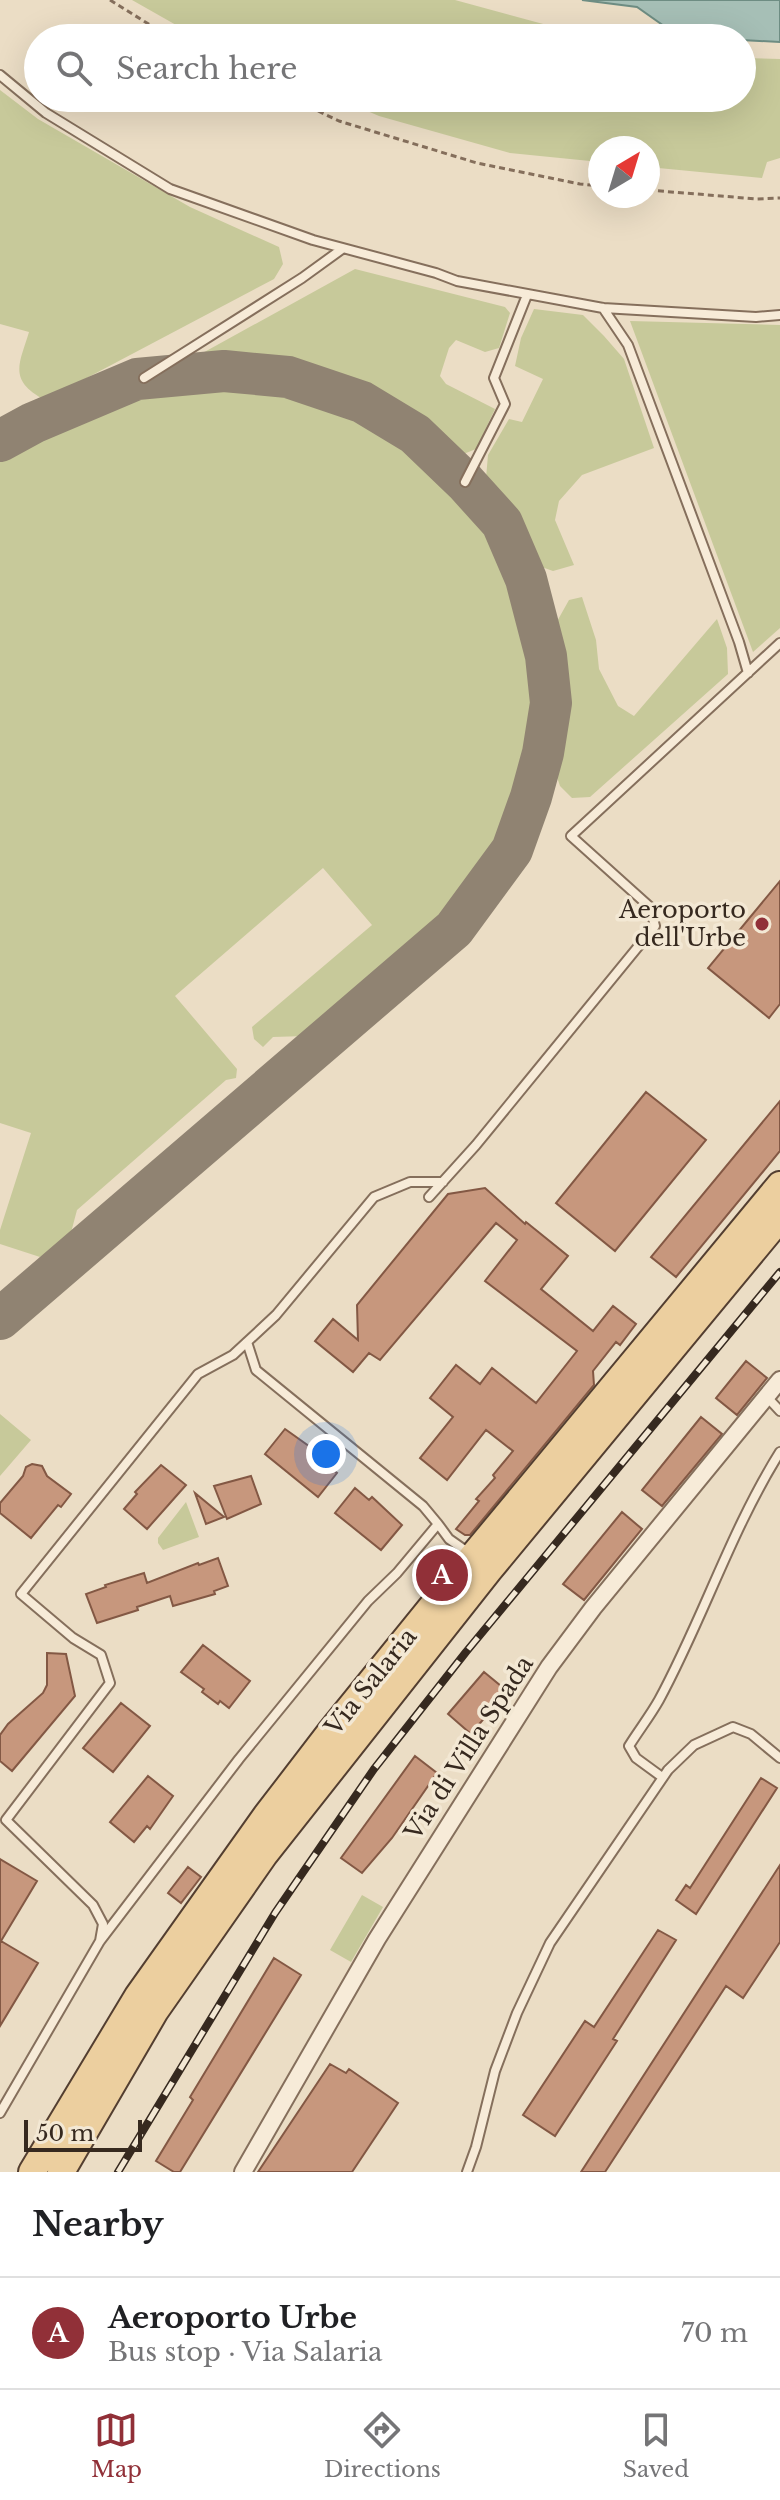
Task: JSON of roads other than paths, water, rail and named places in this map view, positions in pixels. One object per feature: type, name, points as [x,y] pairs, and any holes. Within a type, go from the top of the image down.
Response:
[{"type":"main road","name":"Via Salaria","points":[[61,2172],[155,2011],[264,1855],[481,1563],[780,1185]]},
{"type":"main road","name":"Via Salaria","points":[[32,2172],[138,1996],[332,1730],[780,1218]]},
{"type":"street","name":"Via di Villa Spada","points":[[243,2172],[377,1939],[549,1667],[612,1584],[780,1380]]},
{"type":"lane","points":[[0,75],[24,95]]},
{"type":"lane","points":[[45,112],[170,189],[342,249],[457,281],[603,308],[756,317],[780,315]]},
{"type":"lane","points":[[144,378],[302,278],[342,249]]},
{"type":"lane","points":[[465,482],[505,404],[494,378],[527,295]]},
{"type":"lane","points":[[603,308],[628,345],[748,673]]},
{"type":"lane","points":[[429,1197],[476,1145],[655,926],[650,907],[571,836],[780,643]]},
{"type":"lane","points":[[100,1941],[103,1924],[93,1905],[6,1820],[110,1683],[101,1655],[73,1638],[21,1594],[198,1374],[233,1355],[276,1315],[374,1197],[410,1182],[443,1182]]},
{"type":"lane","points":[[247,1342],[256,1370],[423,1506],[449,1539],[481,1563]]},
{"type":"lane","points":[[766,1396],[780,1411]]},
{"type":"lane","points":[[662,1777],[636,1758],[629,1746],[649,1719],[673,1673],[754,1495],[780,1452]]},
{"type":"lane","points":[[0,2113],[100,1941],[249,1747],[368,1601],[397,1573],[438,1524]]},
{"type":"lane","points":[[467,2172],[495,2071],[532,1978],[569,1914],[662,1777],[694,1745],[733,1727],[751,1734],[780,1758]]},
{"type":"water","points":[[582,0],[780,0],[780,42],[756,41],[756,24],[661,24],[637,7]]},
{"type":"railway","points":[[118,2172],[275,1913],[374,1769],[466,1652],[780,1272]]},
{"type":"place","name":"Aeroporto dell'Urbe","points":[[762,924]]},
{"type":"place","name":"Aeroporto Urbe","points":[[442,1575]]}]
